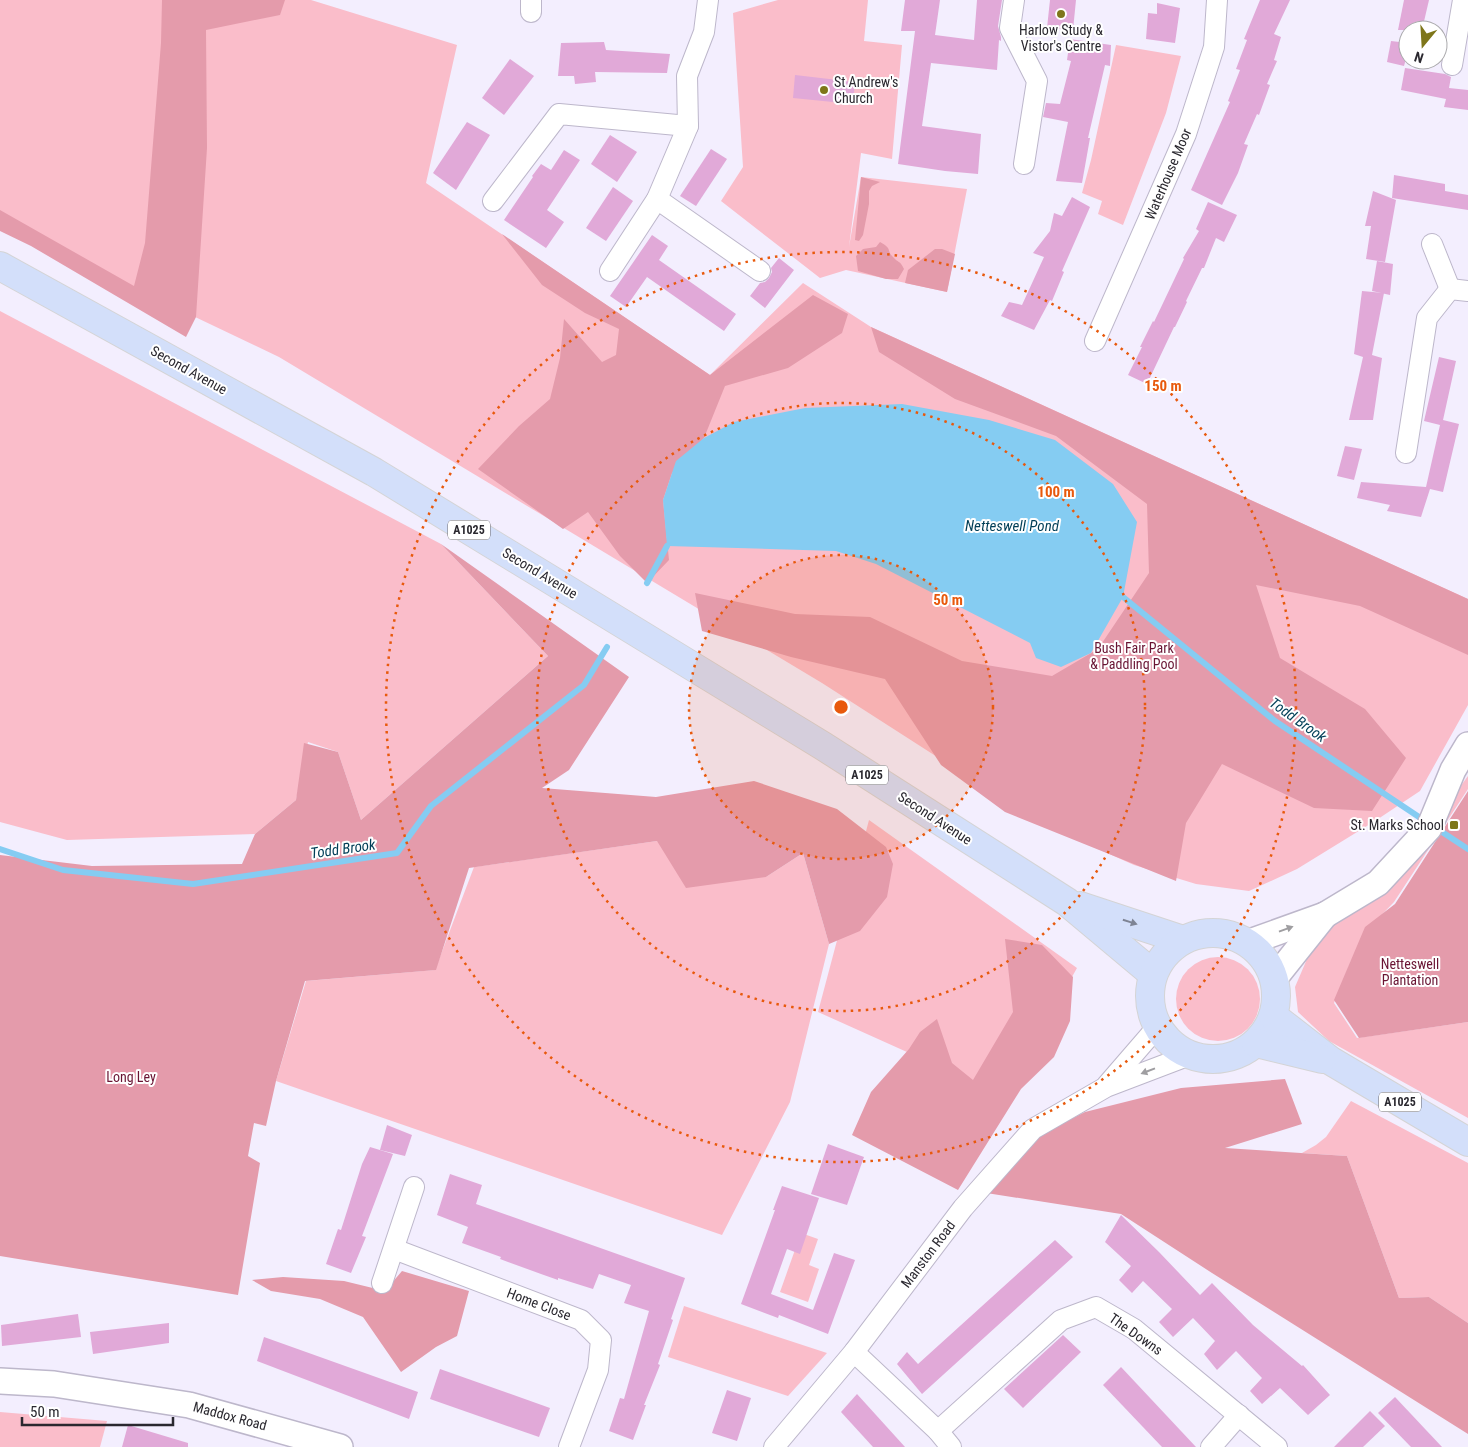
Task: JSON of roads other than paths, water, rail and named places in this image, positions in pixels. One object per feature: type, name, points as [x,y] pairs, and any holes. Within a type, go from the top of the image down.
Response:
[{"type":"main road","name":"Second Avenue","points":[[0,266],[374,472],[823,746],[1067,902],[1153,974]]},
{"type":"main road","name":"Second Avenue","points":[[1067,902],[1183,940]]},
{"type":"main road","points":[[1216,932],[1232,935],[1247,942],[1259,952],[1268,964],[1276,991],[1276,1004],[1273,1016],[1266,1031],[1256,1043],[1241,1053],[1225,1058],[1207,1059],[1190,1055],[1171,1044],[1158,1026],[1151,1010],[1150,992],[1153,974],[1160,960],[1170,949],[1183,940],[1199,934],[1216,932]]},
{"type":"main road","name":"A1025","points":[[1273,1016],[1331,1061],[1468,1142]]},
{"type":"main road","name":"A1025","points":[[1256,1043],[1331,1061]]},
{"type":"street","points":[[610,271],[657,199],[688,126],[687,76],[704,32],[708,0]]},
{"type":"street","points":[[1014,0],[1010,28],[1037,81],[1024,164]]},
{"type":"street","name":"Waterhouse Moor","points":[[1095,340],[1186,134],[1214,47],[1217,0]]},
{"type":"street","points":[[1452,65],[1463,0]]},
{"type":"street","points":[[493,201],[559,114],[688,126]]},
{"type":"street","points":[[657,199],[760,271]]},
{"type":"street","points":[[1406,453],[1426,318],[1459,290],[1432,244]]},
{"type":"street","points":[[1247,942],[1325,915],[1378,883],[1429,828],[1453,770],[1468,745]]},
{"type":"street","points":[[1274,979],[1325,915]]},
{"type":"street","name":"Manston Road","points":[[1106,1087],[1158,1026]]},
{"type":"street","name":"Manston Road","points":[[774,1447],[854,1352],[963,1208],[1033,1129],[1106,1087],[1190,1055]]},
{"type":"street","points":[[382,1283],[414,1187]]},
{"type":"street","name":"Home Close","points":[[394,1249],[581,1320],[600,1340],[598,1370],[569,1447]]},
{"type":"street","name":"The Downs","points":[[938,1431],[1061,1320],[1096,1307],[1134,1329],[1277,1447]]},
{"type":"street","points":[[854,1352],[938,1431],[951,1447]]},
{"type":"street","name":"Maddox Road","points":[[0,1381],[54,1384],[189,1405],[333,1446]]},
{"type":"street","points":[[1211,1447],[1239,1415]]},
{"type":"water","name":"Netteswell Pond","points":[[902,404],[989,420],[1055,440],[1113,484],[1137,522],[1123,597],[1091,653],[1061,667],[1036,658],[1030,643],[876,564],[836,551],[667,546],[663,500],[676,461],[704,438],[734,422],[805,408]]},
{"type":"waterway","name":"Todd Brook","points":[[647,583],[667,546]]},
{"type":"waterway","name":"Todd Brook","points":[[1123,597],[1275,721],[1425,821]]},
{"type":"waterway","name":"Todd Brook","points":[[0,849],[63,870],[193,884],[397,853],[431,806],[584,685],[607,647]]},
{"type":"waterway","name":"Todd Brook","points":[[1436,828],[1468,849]]},
{"type":"place","name":"Harlow Study & Vistor's Centre","points":[[1061,14]]},
{"type":"place","name":"St Andrew's Church","points":[[824,90]]},
{"type":"place","name":"St. Marks School","points":[[1454,825]]},
{"type":"park label","name":"Bush Fair Park & Paddling Pool","points":[[1134,656]]},
{"type":"park label","name":"Netteswell Plantation","points":[[1410,972]]},
{"type":"park label","name":"Long Ley","points":[[131,1077]]}]
